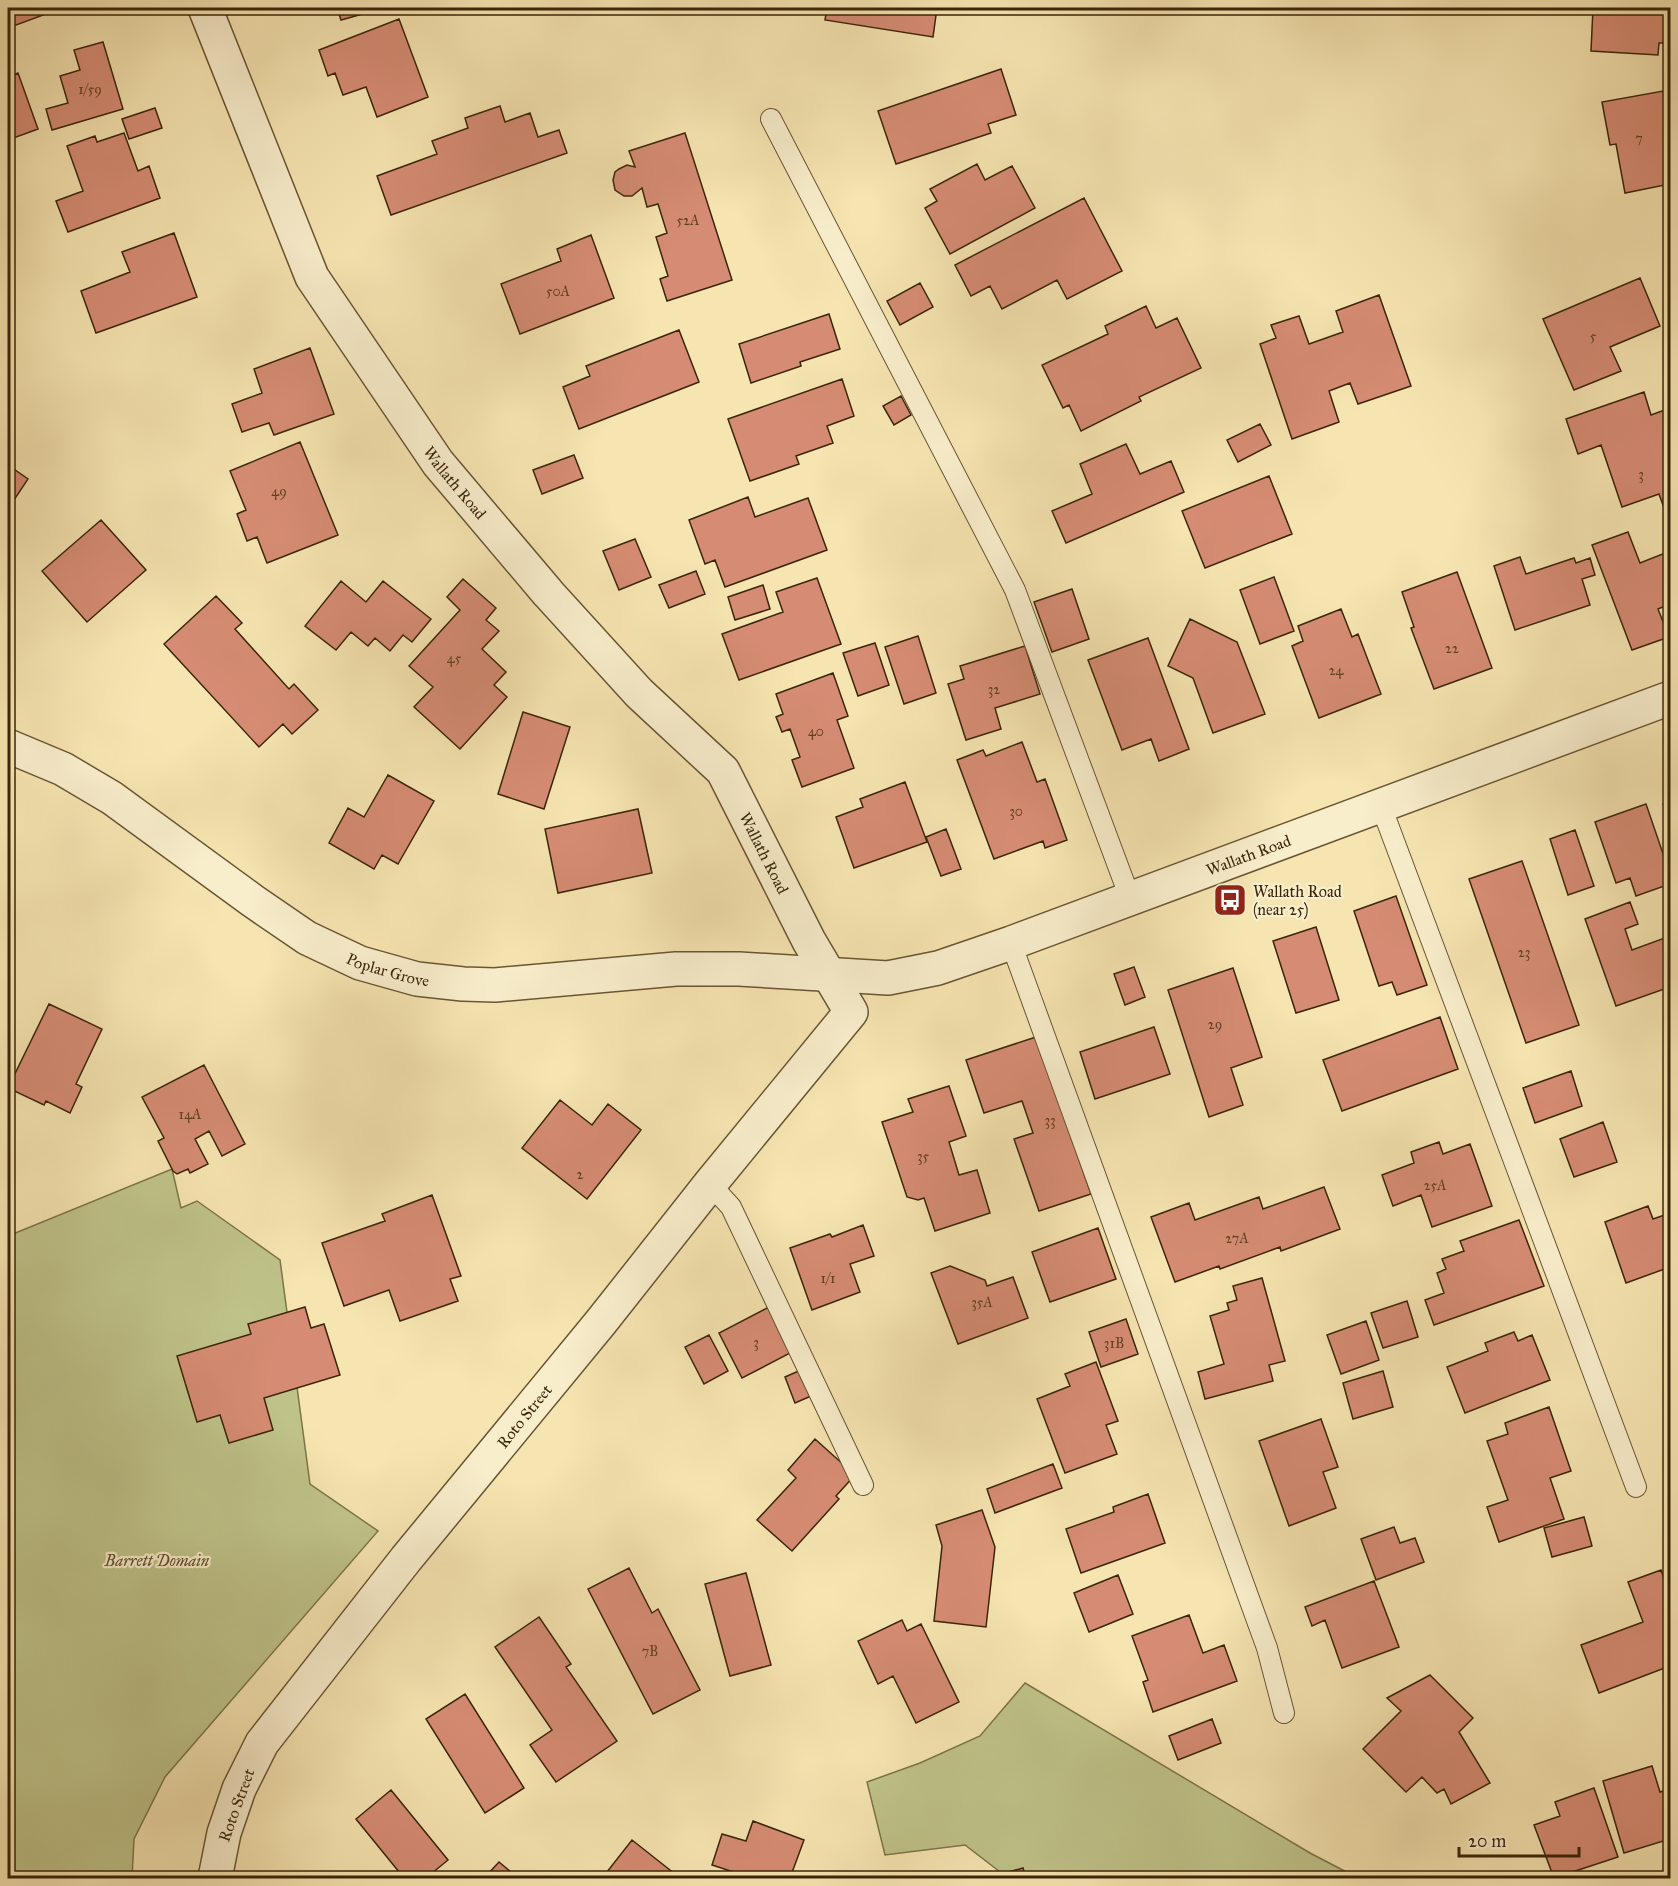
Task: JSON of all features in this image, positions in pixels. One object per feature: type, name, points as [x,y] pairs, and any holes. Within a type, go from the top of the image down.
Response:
[{"type":"street","name":"Wallath Road","points":[[205,8],[312,277],[438,464],[548,593],[639,693],[723,771],[809,941],[830,974],[888,978],[938,968],[1671,698]]},
{"type":"street","name":"Poplar Grove","points":[[8,746],[63,769],[112,798],[307,938],[360,963],[417,980],[495,985],[676,969],[739,969],[830,974]]},
{"type":"street","name":"Roto Street","points":[[215,1878],[224,1833],[239,1789],[262,1743],[406,1559],[851,1012],[830,974]]},
{"type":"lane","points":[[771,119],[1015,590],[1130,898]]},
{"type":"lane","points":[[1381,806],[1636,1486]]},
{"type":"lane","points":[[1011,943],[1267,1648],[1284,1713]]},
{"type":"lane","points":[[710,1184],[731,1207],[863,1485]]},
{"type":"green space","name":"Barrett Domain","points":[[172,1169],[181,1208],[197,1201],[280,1260],[310,1484],[378,1531],[165,1777],[134,1839],[132,1878],[8,1878],[8,1236]]},
{"type":"green space","points":[[1025,1683],[1310,1853],[1358,1878],[1008,1878],[965,1845],[885,1855],[867,1782],[920,1763],[980,1736]]},
{"type":"building","points":[[8,8],[62,8],[8,28]]},
{"type":"building","points":[[337,8],[384,8],[341,20]]},
{"type":"building","points":[[827,8],[937,8],[933,37],[825,20]]},
{"type":"building","points":[[1593,8],[1670,8],[1670,43],[1659,43],[1658,55],[1591,51]]},
{"type":"building","points":[[399,19],[428,97],[377,117],[366,87],[343,95],[335,73],[328,76],[319,50]]},
{"type":"building","points":[[103,42],[123,109],[52,130],[46,109],[68,103],[60,76],[80,70],[74,50]]},
{"type":"building","points":[[1001,69],[1016,115],[988,124],[991,133],[896,164],[878,111]]},
{"type":"building","points":[[18,73],[38,129],[8,140],[8,77]]},
{"type":"building","points":[[1663,91],[1670,133],[1670,184],[1625,193],[1616,144],[1610,145],[1602,102]]},
{"type":"building","points":[[500,106],[505,122],[530,113],[538,137],[559,130],[567,153],[391,215],[377,176],[437,154],[432,141],[468,128],[465,118]]},
{"type":"building","points":[[155,108],[162,128],[129,139],[122,119]]},
{"type":"building","points":[[124,133],[138,171],[149,166],[160,198],[68,232],[56,201],[83,191],[67,146],[95,136],[97,142]]},
{"type":"building","points":[[685,133],[732,280],[667,301],[660,279],[668,276],[656,237],[667,233],[658,204],[647,207],[642,188],[632,196],[624,196],[615,190],[613,180],[615,172],[619,169],[627,165],[635,167],[629,151]]},
{"type":"building","points":[[977,164],[985,180],[1012,166],[1035,208],[950,254],[925,208],[937,201],[930,189]]},
{"type":"building","points":[[1084,198],[1122,271],[1067,299],[1057,280],[1002,309],[990,286],[971,296],[955,265]]},
{"type":"building","points":[[174,233],[197,297],[96,333],[81,291],[130,272],[122,252]]},
{"type":"building","points":[[591,235],[614,298],[520,334],[501,284],[561,261],[557,249]]},
{"type":"building","points":[[1640,278],[1660,326],[1610,347],[1621,371],[1574,390],[1543,319]]},
{"type":"building","points":[[920,283],[933,307],[900,325],[887,301]]},
{"type":"building","points":[[1379,295],[1411,386],[1358,404],[1350,383],[1329,391],[1339,422],[1292,439],[1260,344],[1276,338],[1271,325],[1299,316],[1309,344],[1343,332],[1336,311]]},
{"type":"building","points":[[1146,306],[1156,328],[1177,318],[1201,368],[1139,397],[1141,401],[1081,431],[1069,405],[1063,408],[1042,365],[1108,334],[1105,326]]},
{"type":"building","points":[[829,314],[840,349],[800,362],[801,366],[751,383],[739,344]]},
{"type":"building","points":[[679,330],[699,382],[579,429],[563,387],[590,376],[586,366]]},
{"type":"building","points":[[310,348],[334,414],[274,435],[269,423],[242,432],[232,404],[262,393],[254,369]]},
{"type":"building","points":[[842,379],[854,416],[827,426],[833,443],[796,456],[799,464],[750,481],[728,419]]},
{"type":"building","points":[[1644,392],[1651,415],[1670,408],[1670,518],[1668,519],[1659,494],[1622,507],[1601,445],[1578,454],[1566,419]]},
{"type":"building","points":[[901,396],[911,415],[894,425],[883,406]]},
{"type":"building","points":[[1260,424],[1271,445],[1238,462],[1227,440]]},
{"type":"building","points":[[300,442],[338,535],[267,563],[257,537],[247,541],[237,514],[246,510],[230,471]]},
{"type":"building","points":[[1126,444],[1140,474],[1171,461],[1184,492],[1066,543],[1052,511],[1092,494],[1080,464]]},
{"type":"building","points":[[574,455],[583,478],[542,494],[533,470]]},
{"type":"building","points":[[8,465],[28,479],[8,509]]},
{"type":"building","points":[[1269,476],[1292,534],[1205,568],[1182,511]]},
{"type":"building","points":[[748,497],[755,517],[808,498],[827,550],[725,587],[715,560],[705,564],[689,520]]},
{"type":"building","points":[[101,520],[146,570],[87,622],[42,571]]},
{"type":"building","points":[[1628,532],[1640,563],[1670,551],[1670,604],[1658,609],[1669,637],[1632,650],[1592,545]]},
{"type":"building","points":[[635,539],[651,577],[619,590],[603,551]]},
{"type":"building","points":[[1520,557],[1526,574],[1574,558],[1576,563],[1590,558],[1595,575],[1582,579],[1590,605],[1515,630],[1494,566]]},
{"type":"building","points":[[696,571],[705,594],[669,608],[659,585]]},
{"type":"building","points":[[1457,572],[1492,668],[1434,689],[1411,628],[1414,627],[1402,592]]},
{"type":"building","points":[[1274,577],[1294,631],[1260,644],[1240,590]]},
{"type":"building","points":[[817,578],[841,644],[739,680],[722,634],[783,612],[776,592]]},
{"type":"building","points":[[463,579],[496,608],[486,620],[499,631],[482,649],[506,672],[494,685],[507,697],[460,749],[414,707],[433,687],[409,666],[460,610],[447,597]]},
{"type":"building","points":[[341,581],[366,602],[383,581],[431,619],[412,642],[403,635],[390,651],[375,638],[368,646],[351,632],[336,650],[305,626]]},
{"type":"building","points":[[763,585],[770,609],[735,620],[728,597]]},
{"type":"building","points":[[1072,589],[1089,639],[1052,652],[1034,602]]},
{"type":"building","points":[[216,596],[242,623],[235,629],[289,689],[294,684],[318,710],[292,734],[283,724],[259,747],[164,644]]},
{"type":"building","points":[[1341,609],[1352,637],[1358,634],[1381,694],[1319,718],[1292,646],[1303,641],[1298,626]]},
{"type":"building","points":[[1190,619],[1237,642],[1265,714],[1213,733],[1193,678],[1168,666]]},
{"type":"building","points":[[918,636],[936,693],[904,704],[885,647]]},
{"type":"building","points":[[1148,638],[1189,749],[1159,761],[1151,739],[1122,750],[1088,660]]},
{"type":"building","points":[[875,643],[889,685],[858,696],[843,653]]},
{"type":"building","points":[[1025,646],[1040,694],[995,708],[1001,729],[966,740],[948,684],[964,679],[960,666]]},
{"type":"building","points":[[833,673],[848,716],[837,720],[854,768],[802,787],[792,760],[800,757],[790,729],[782,732],[776,717],[783,714],[776,694]]},
{"type":"building","points":[[523,712],[570,727],[544,809],[498,794]]},
{"type":"building","points":[[1022,742],[1037,782],[1045,779],[1067,840],[1045,848],[1043,841],[994,859],[957,760],[983,750],[986,756]]},
{"type":"building","points":[[388,775],[434,801],[398,864],[382,855],[374,869],[329,843],[348,808],[364,817]]},
{"type":"building","points":[[905,782],[927,842],[854,868],[836,817],[863,807],[860,799]]},
{"type":"building","points":[[1670,801],[1670,828],[1663,804]]},
{"type":"building","points":[[1646,804],[1670,874],[1670,884],[1636,896],[1630,878],[1616,883],[1595,822]]},
{"type":"building","points":[[638,809],[652,873],[558,893],[545,829]]},
{"type":"building","points":[[946,829],[961,869],[941,876],[926,837]]},
{"type":"building","points":[[1575,830],[1594,886],[1568,895],[1550,839]]},
{"type":"building","points":[[1522,861],[1579,1025],[1526,1043],[1469,879]]},
{"type":"building","points":[[1396,896],[1427,985],[1397,995],[1392,982],[1379,986],[1354,911]]},
{"type":"building","points":[[1630,902],[1638,924],[1625,929],[1632,950],[1670,936],[1670,987],[1616,1006],[1585,919]]},
{"type":"building","points":[[1316,927],[1339,1000],[1296,1013],[1273,941]]},
{"type":"building","points":[[1134,967],[1145,997],[1125,1005],[1114,974]]},
{"type":"building","points":[[1233,968],[1262,1057],[1231,1068],[1243,1105],[1209,1117],[1168,990]]},
{"type":"building","points":[[49,1004],[102,1029],[76,1084],[82,1087],[70,1113],[46,1101],[44,1105],[8,1088]]},
{"type":"building","points":[[1440,1017],[1458,1069],[1342,1111],[1323,1060]]},
{"type":"building","points":[[1154,1027],[1170,1074],[1095,1099],[1080,1052]]},
{"type":"building","points":[[1036,1037],[1091,1194],[1039,1211],[1014,1139],[1033,1133],[1022,1101],[984,1113],[966,1060]]},
{"type":"building","points":[[204,1065],[245,1144],[222,1156],[209,1131],[195,1139],[208,1164],[190,1173],[188,1169],[177,1174],[173,1171],[158,1141],[164,1138],[142,1097]]},
{"type":"building","points":[[1571,1071],[1582,1106],[1535,1123],[1523,1088]]},
{"type":"building","points":[[949,1086],[966,1136],[949,1142],[959,1175],[977,1170],[990,1213],[935,1231],[924,1198],[918,1200],[907,1197],[882,1122],[913,1112],[908,1099]]},
{"type":"building","points":[[560,1100],[592,1125],[608,1104],[641,1130],[587,1199],[522,1148]]},
{"type":"building","points":[[1603,1122],[1617,1162],[1574,1177],[1560,1139]]},
{"type":"building","points":[[1439,1142],[1443,1154],[1470,1144],[1492,1206],[1432,1227],[1421,1195],[1393,1206],[1382,1175],[1414,1163],[1411,1152]]},
{"type":"building","points":[[1324,1187],[1340,1229],[1281,1251],[1280,1247],[1220,1269],[1219,1266],[1175,1282],[1151,1217],[1189,1203],[1195,1220],[1259,1197],[1263,1209]]},
{"type":"building","points":[[432,1195],[461,1276],[450,1279],[458,1301],[400,1321],[389,1290],[344,1306],[322,1243],[385,1221],[382,1214]]},
{"type":"building","points":[[1648,1206],[1653,1219],[1670,1213],[1670,1267],[1626,1283],[1605,1222]]},
{"type":"building","points":[[1519,1220],[1544,1286],[1434,1325],[1425,1300],[1444,1293],[1437,1273],[1446,1269],[1442,1259],[1464,1251],[1460,1241]]},
{"type":"building","points":[[863,1225],[874,1256],[850,1264],[860,1292],[812,1310],[790,1248],[830,1234],[832,1237]]},
{"type":"building","points":[[1098,1228],[1116,1279],[1050,1302],[1032,1252]]},
{"type":"building","points":[[950,1266],[985,1280],[987,1286],[1013,1277],[1028,1318],[958,1344],[931,1273]]},
{"type":"building","points":[[1262,1278],[1285,1361],[1269,1365],[1273,1381],[1205,1399],[1198,1372],[1224,1364],[1210,1316],[1229,1310],[1227,1303],[1237,1300],[1233,1286]]},
{"type":"building","points":[[1407,1301],[1418,1337],[1383,1348],[1371,1313]]},
{"type":"building","points":[[305,1307],[311,1328],[324,1324],[340,1375],[264,1398],[273,1430],[229,1443],[220,1415],[197,1422],[177,1356],[251,1334],[248,1324]]},
{"type":"building","points":[[769,1307],[792,1352],[742,1378],[719,1333]]},
{"type":"building","points":[[1126,1319],[1138,1354],[1101,1367],[1089,1332]]},
{"type":"building","points":[[1366,1321],[1379,1360],[1341,1374],[1327,1335]]},
{"type":"building","points":[[1514,1332],[1518,1341],[1532,1335],[1550,1380],[1465,1413],[1447,1367],[1488,1351],[1485,1343]]},
{"type":"building","points":[[709,1335],[728,1371],[704,1384],[685,1347]]},
{"type":"building","points":[[1096,1362],[1118,1421],[1106,1425],[1117,1454],[1065,1473],[1037,1399],[1070,1386],[1065,1374]]},
{"type":"building","points":[[801,1370],[811,1396],[795,1403],[785,1377]]},
{"type":"building","points":[[1383,1371],[1393,1407],[1353,1419],[1343,1383]]},
{"type":"building","points":[[1549,1407],[1571,1471],[1550,1478],[1564,1519],[1499,1542],[1487,1507],[1508,1500],[1487,1441],[1508,1434],[1505,1423]]},
{"type":"building","points":[[1321,1419],[1338,1467],[1323,1472],[1336,1508],[1289,1526],[1259,1441]]},
{"type":"building","points":[[815,1439],[855,1475],[836,1496],[839,1499],[792,1551],[757,1520],[796,1478],[788,1470]]},
{"type":"building","points":[[1053,1464],[1062,1488],[995,1513],[987,1489]]},
{"type":"building","points":[[1148,1494],[1165,1543],[1081,1573],[1066,1529],[1114,1512],[1113,1507]]},
{"type":"building","points":[[982,1510],[995,1547],[986,1627],[934,1621],[942,1546],[936,1525]]},
{"type":"building","points":[[1584,1517],[1592,1546],[1552,1557],[1544,1528]]},
{"type":"building","points":[[1394,1527],[1400,1543],[1415,1538],[1424,1562],[1376,1580],[1361,1539]]},
{"type":"building","points":[[629,1568],[652,1613],[658,1609],[700,1690],[653,1714],[588,1589]]},
{"type":"building","points":[[1661,1570],[1667,1587],[1670,1585],[1670,1666],[1599,1693],[1581,1645],[1643,1622],[1628,1582]]},
{"type":"building","points":[[746,1573],[771,1665],[730,1676],[705,1584]]},
{"type":"building","points":[[1118,1575],[1133,1614],[1089,1632],[1074,1593]]},
{"type":"building","points":[[1374,1581],[1399,1647],[1342,1668],[1325,1620],[1312,1626],[1305,1607]]},
{"type":"building","points":[[1189,1615],[1203,1653],[1224,1645],[1237,1681],[1153,1712],[1143,1682],[1148,1680],[1132,1636]]},
{"type":"building","points":[[539,1617],[571,1664],[566,1667],[617,1741],[556,1782],[530,1745],[552,1730],[495,1647]]},
{"type":"building","points":[[902,1620],[907,1631],[921,1624],[959,1702],[916,1723],[893,1676],[878,1684],[858,1641]]},
{"type":"building","points":[[1430,1675],[1473,1718],[1459,1732],[1490,1783],[1451,1804],[1444,1789],[1437,1793],[1422,1777],[1406,1792],[1363,1749],[1401,1711],[1387,1698]]},
{"type":"building","points":[[465,1694],[524,1788],[485,1813],[426,1719]]},
{"type":"building","points":[[1212,1719],[1221,1743],[1178,1760],[1169,1736]]},
{"type":"building","points":[[1652,1766],[1660,1792],[1670,1789],[1670,1839],[1624,1853],[1603,1781]]},
{"type":"building","points":[[1594,1788],[1618,1857],[1554,1878],[1534,1825],[1560,1816],[1555,1802]]},
{"type":"building","points":[[391,1790],[448,1860],[426,1878],[404,1878],[356,1819]]},
{"type":"building","points":[[753,1821],[804,1840],[790,1878],[752,1878],[712,1865],[722,1834],[746,1841]]},
{"type":"building","points":[[632,1840],[680,1878],[603,1877]]},
{"type":"building","points":[[499,1862],[518,1878],[491,1878],[487,1875]]},
{"type":"building","points":[[1023,1868],[1026,1878],[987,1878]]},
{"type":"place","name":"Wallath Road (near 25)","points":[[1230,900]]}]
